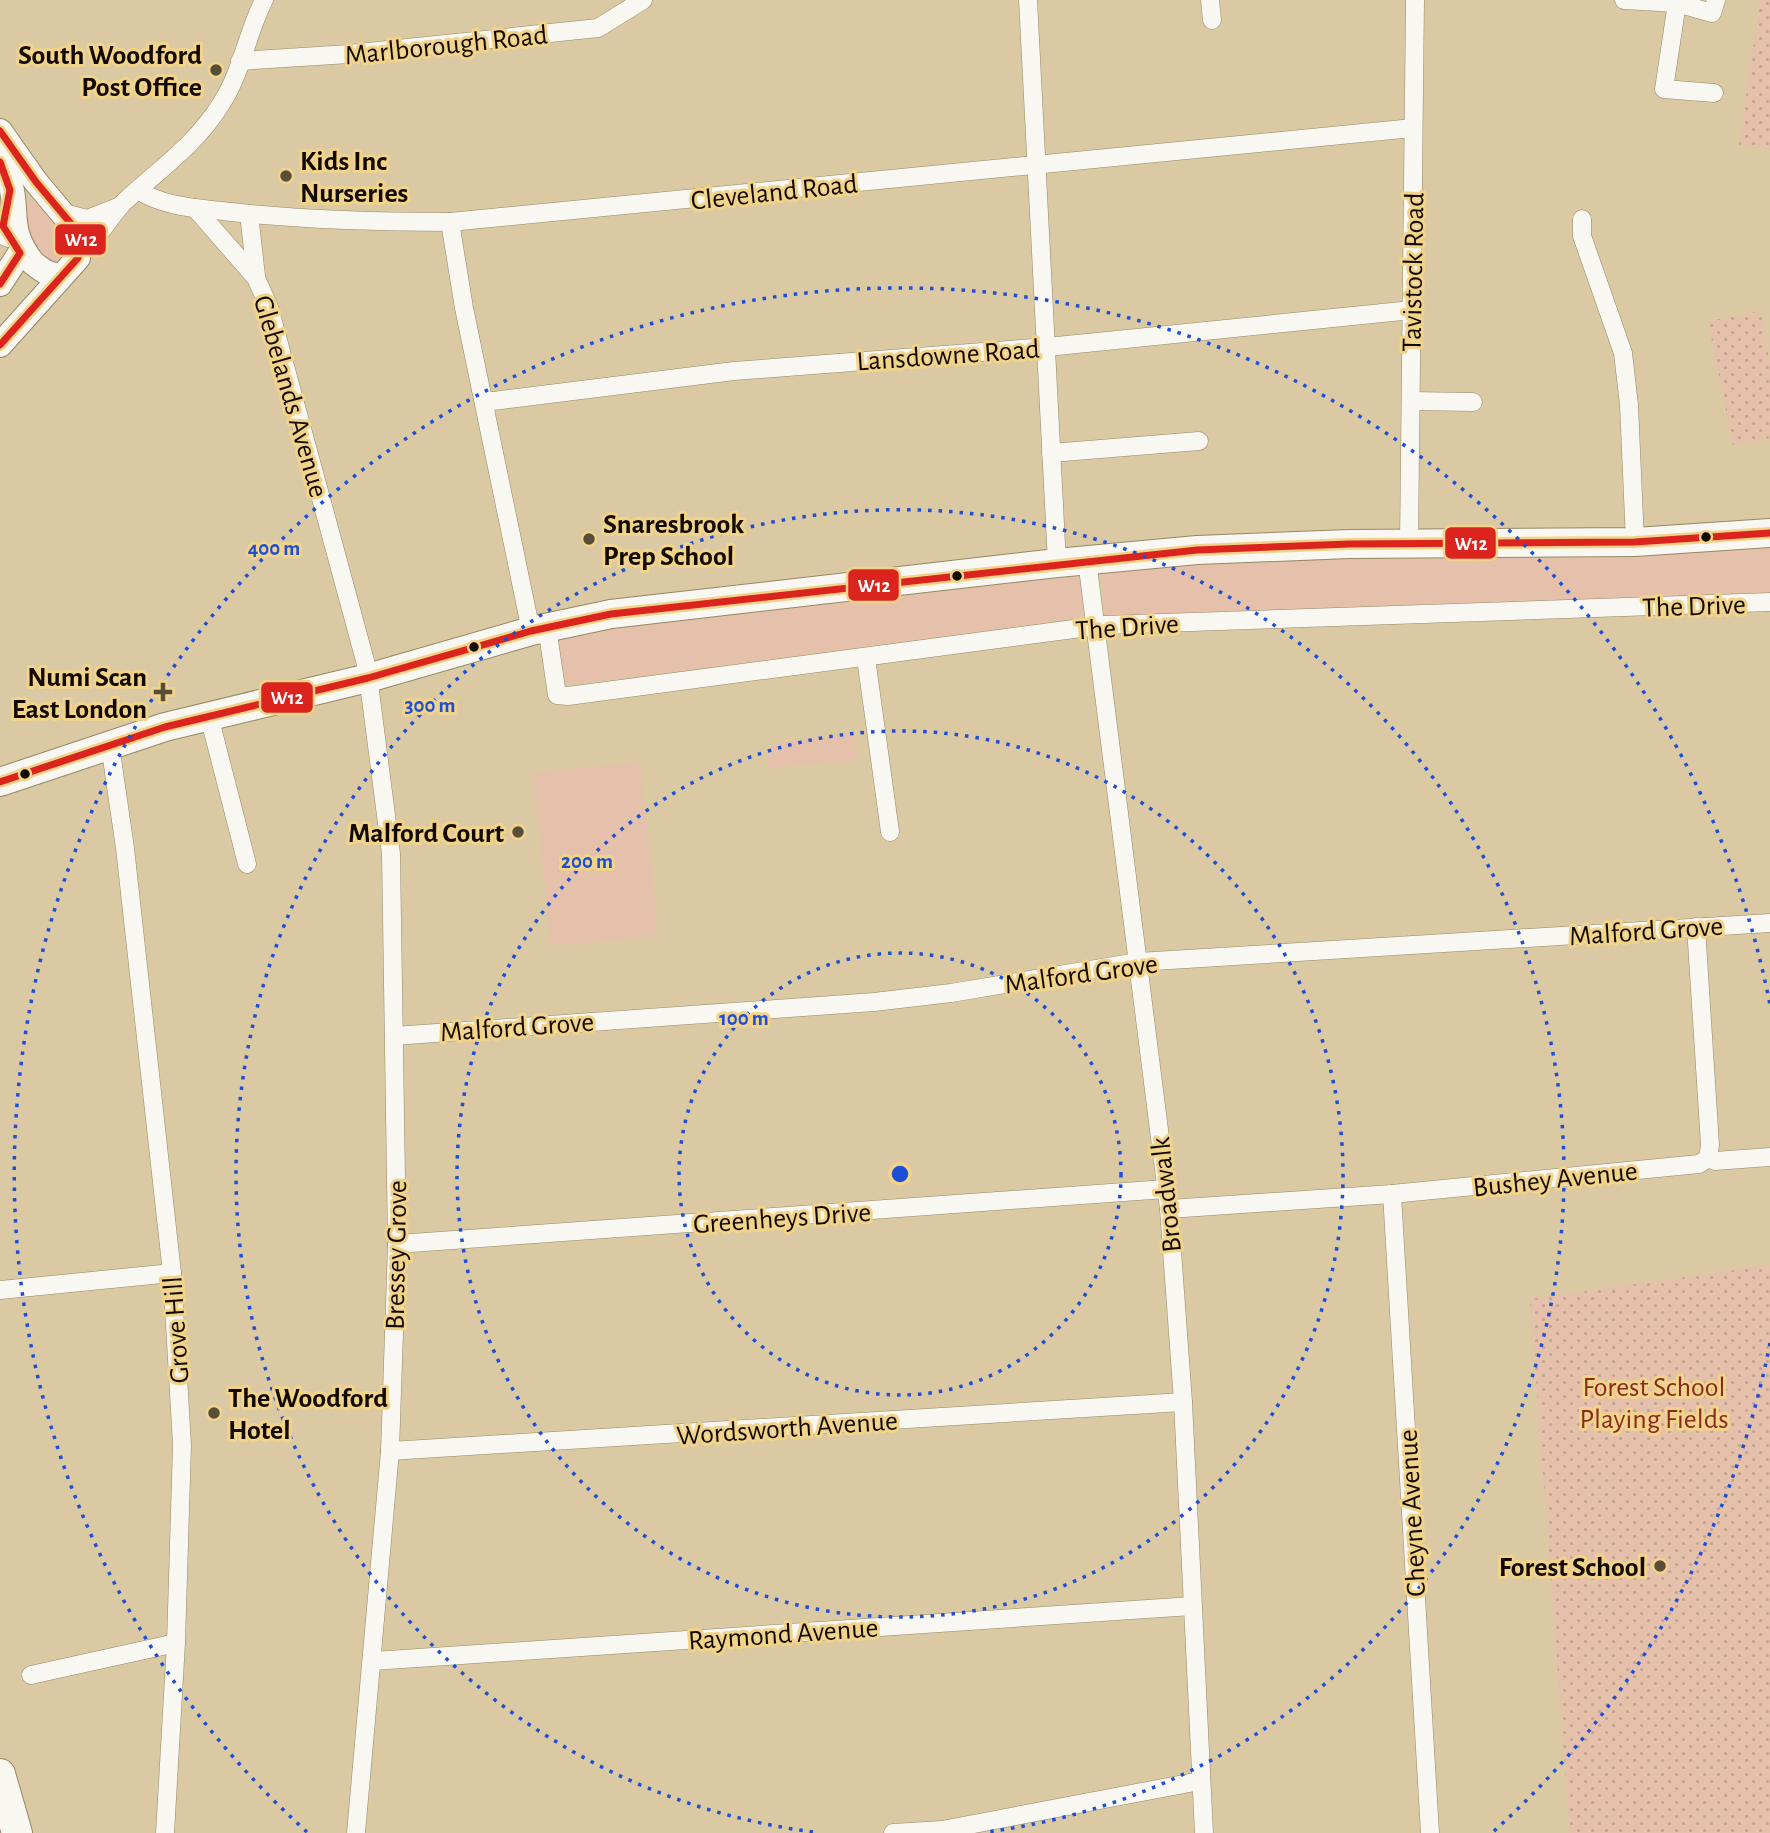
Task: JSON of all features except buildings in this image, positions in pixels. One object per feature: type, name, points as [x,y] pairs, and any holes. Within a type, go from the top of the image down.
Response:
[{"type":"highway","points":[[0,1774],[17,1833]]},
{"type":"main road","points":[[0,131],[9,164],[3,226],[9,242],[50,275],[62,275]]},
{"type":"main road","points":[[0,345],[80,251],[78,232],[55,204],[9,164]]},
{"type":"main road","points":[[4,207],[25,192],[35,191],[55,204]]},
{"type":"main road","points":[[0,284],[9,242]]},
{"type":"main road","points":[[0,782],[110,745],[209,716],[368,678],[539,629],[683,605],[1197,550],[1409,543],[1635,541],[1770,533]]},
{"type":"street","points":[[80,251],[104,231],[120,206],[189,146],[222,104],[240,61],[250,27],[264,0]]},
{"type":"street","name":"Marlborough Road","points":[[240,61],[349,54],[597,28],[643,0]]},
{"type":"street","points":[[1028,0],[1057,563]]},
{"type":"street","points":[[1210,0],[1212,20]]},
{"type":"street","name":"Tavistock Road","points":[[1409,543],[1415,0]]},
{"type":"street","points":[[1624,0],[1677,2],[1712,13],[1716,0]]},
{"type":"street","points":[[1677,2],[1664,89],[1714,93]]},
{"type":"street","name":"Cleveland Road","points":[[138,190],[161,202],[249,214],[331,221],[450,222],[1413,128]]},
{"type":"street","points":[[55,204],[87,219],[120,206]]},
{"type":"street","name":"Glebelands Avenue","points":[[195,208],[256,278],[269,307],[368,678]]},
{"type":"street","name":"Glebelands Avenue","points":[[249,214],[256,278]]},
{"type":"street","points":[[1582,219],[1582,236],[1623,353],[1629,405],[1635,541]]},
{"type":"street","points":[[450,222],[464,308],[539,629]]},
{"type":"street","name":"Lansdowne Road","points":[[485,402],[734,371],[1047,347],[1412,310]]},
{"type":"street","points":[[1410,401],[1473,402]]},
{"type":"street","points":[[1051,453],[1199,441]]},
{"type":"street","name":"Broadwalk","points":[[1087,560],[1168,1209],[1183,1402],[1204,1833]]},
{"type":"street","name":"The Drive","points":[[539,629],[557,695],[562,696],[1096,626],[1770,602]]},
{"type":"street","points":[[866,658],[890,832]]},
{"type":"street","name":"Bressey Grove","points":[[356,1833],[390,1451],[397,1244],[391,854],[368,678]]},
{"type":"street","points":[[209,716],[247,864]]},
{"type":"street","name":"Grove Hill","points":[[110,745],[125,848],[172,1273],[182,1445],[176,1643],[164,1833]]},
{"type":"street","name":"Malford Grove","points":[[394,1036],[874,1002],[951,993],[1138,962],[1770,923]]},
{"type":"street","points":[[1696,927],[1708,1158]]},
{"type":"street","name":"Bushey Avenue","points":[[1168,1209],[1392,1194],[1699,1164],[1708,1158],[1715,1161],[1770,1157]]},
{"type":"street","name":"Greenheys Drive","points":[[397,1244],[1166,1189]]},
{"type":"street","name":"Cheyne Avenue","points":[[1392,1194],[1430,1833]]},
{"type":"street","points":[[0,1290],[172,1273]]},
{"type":"street","name":"Wordsworth Avenue","points":[[390,1451],[1183,1402]]},
{"type":"street","name":"Raymond Avenue","points":[[373,1661],[1192,1606]]},
{"type":"street","points":[[31,1675],[176,1643]]},
{"type":"street","points":[[892,1833],[942,1830],[1200,1781]]},
{"type":"green space","points":[[1760,0],[1770,0],[1770,150],[1739,145]]},
{"type":"green space","points":[[26,199],[42,203],[72,236],[65,260],[47,263],[12,212]]},
{"type":"green space","points":[[1761,311],[1770,365],[1770,438],[1733,445],[1708,321]]},
{"type":"green space","points":[[1770,543],[1770,593],[1106,616],[1101,574],[1115,573],[1115,569],[1197,561],[1699,549],[1700,554],[1764,547]]},
{"type":"green space","points":[[1076,575],[1077,581],[1081,581],[1085,612],[1078,619],[571,685],[562,680],[558,640],[562,634],[949,586],[951,591]]},
{"type":"green space","points":[[853,733],[858,759],[768,768],[768,752],[773,744]]},
{"type":"green space","points":[[640,762],[658,935],[551,946],[533,773]]},
{"type":"green space","name":"Forest School Playing Fields","points":[[1770,1265],[1770,1833],[1570,1833],[1530,1299]]},
{"type":"transit line","name":"W12","points":[[0,131],[36,182],[78,232],[81,241],[78,258],[0,345]]},
{"type":"transit line","name":"W12","points":[[0,162],[10,190],[3,226],[20,253],[0,284]]},
{"type":"transit line","name":"W12","points":[[0,782],[165,727],[368,678],[531,631],[611,614],[1197,550],[1349,544],[1635,542],[1770,533]]},
{"type":"place","name":"South Woodford Post Office","points":[[216,70]]},
{"type":"place","name":"Kids Inc Nurseries","points":[[286,176]]},
{"type":"place","name":"Snaresbrook Prep School","points":[[589,539]]},
{"type":"place","name":"Numi Scan East London","points":[[163,692]]},
{"type":"place","name":"Malford Court","points":[[518,832]]},
{"type":"place","name":"The Woodford Hotel","points":[[214,1413]]},
{"type":"place","name":"Forest School","points":[[1660,1566]]}]
